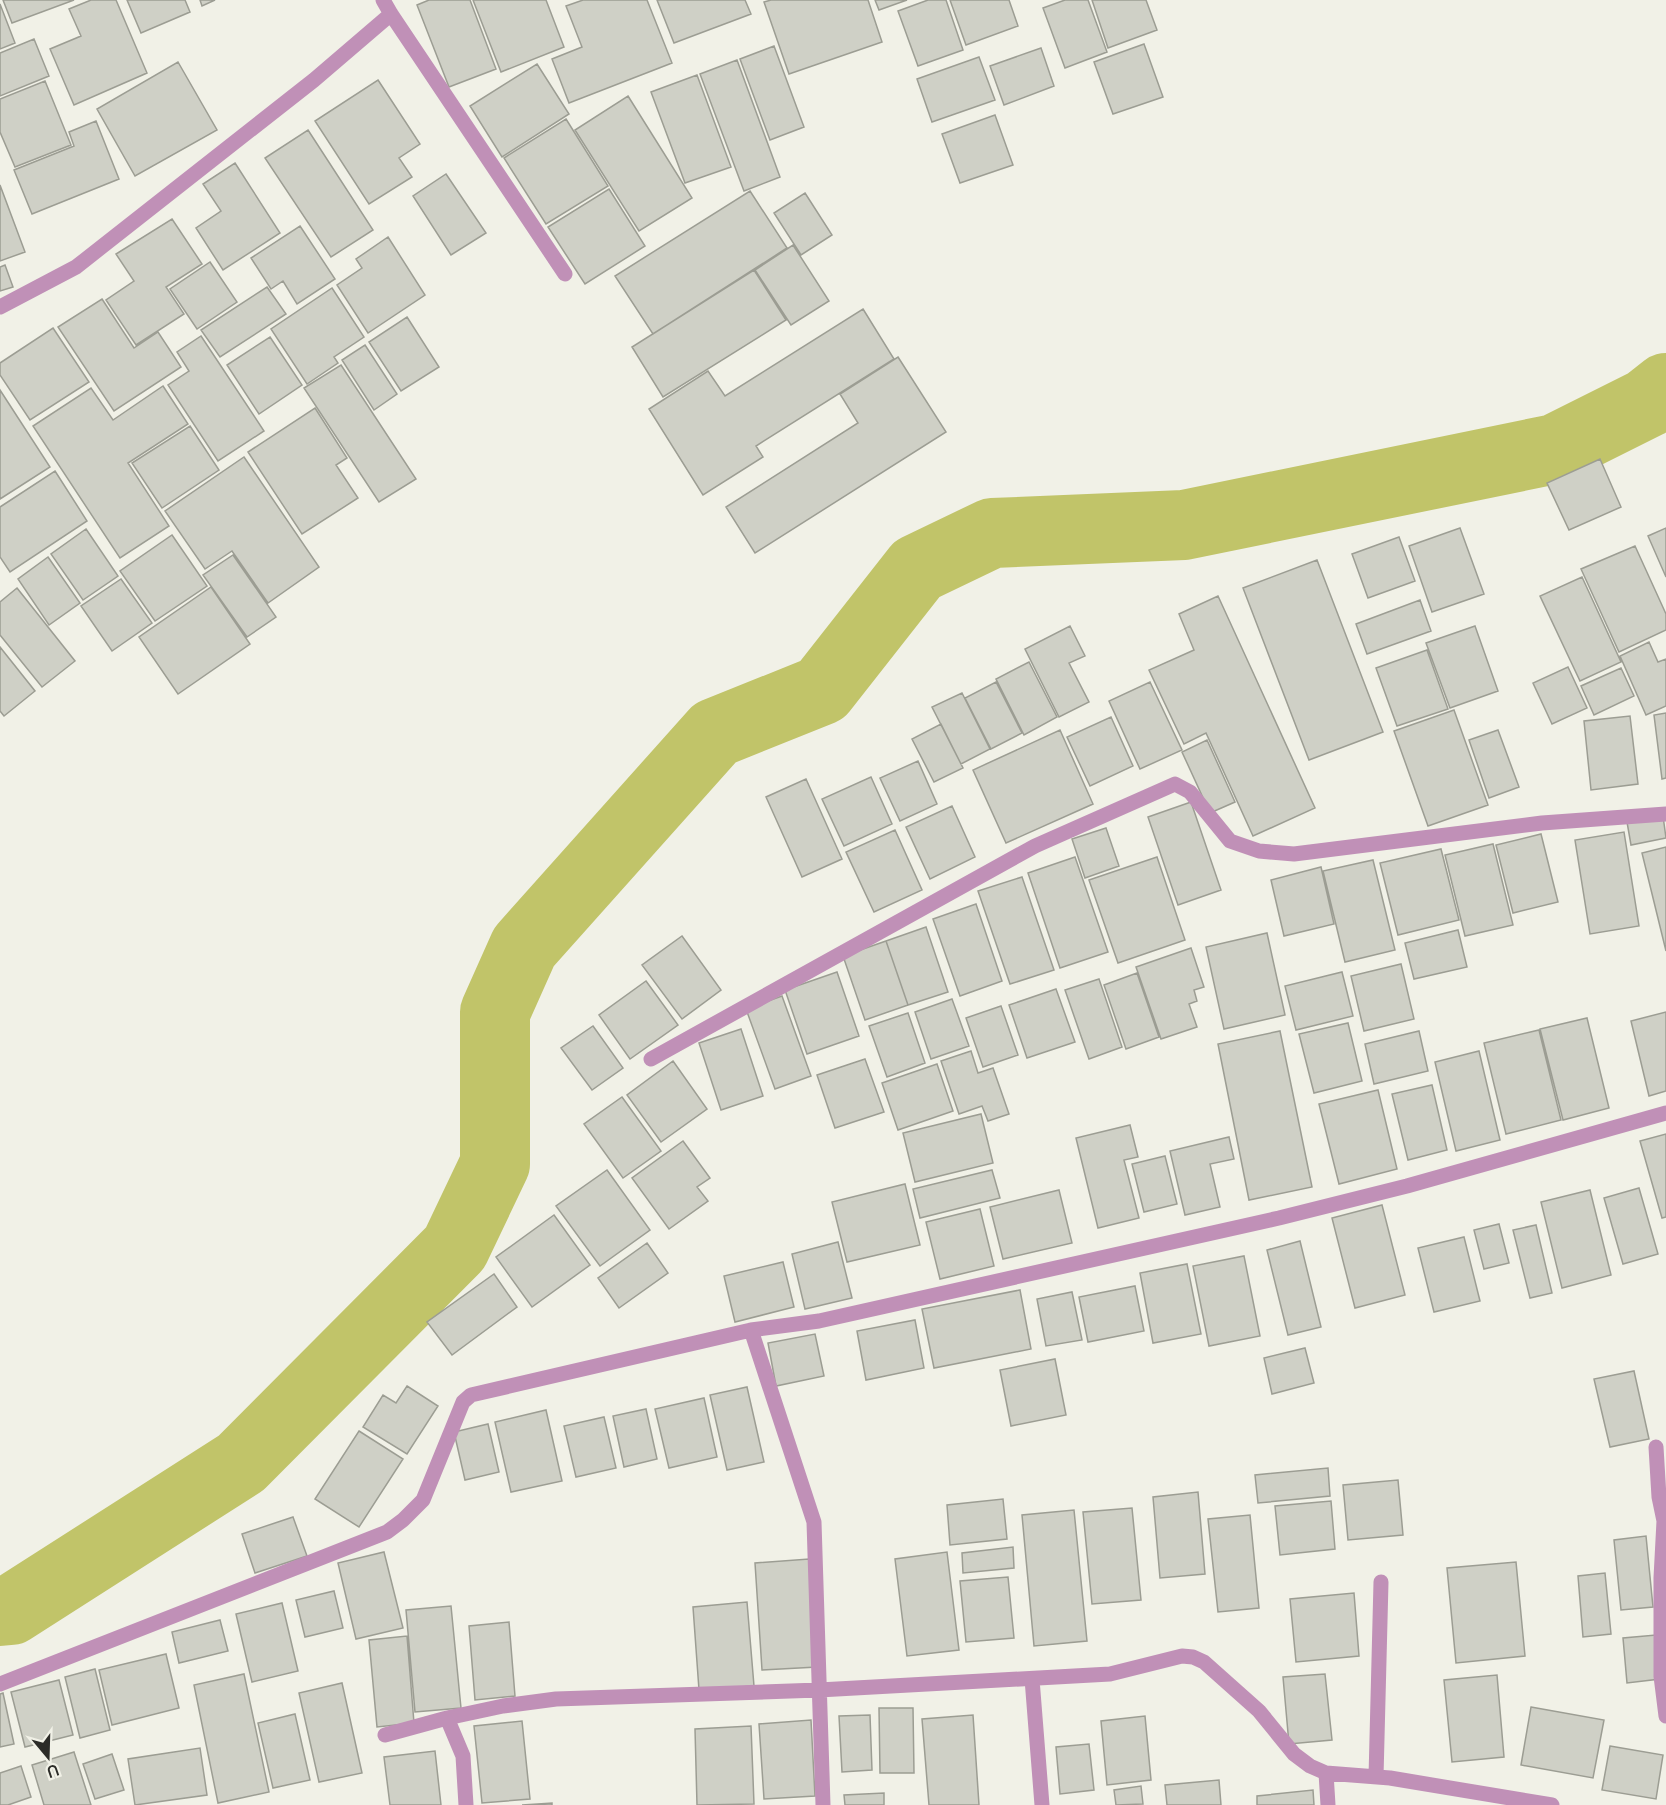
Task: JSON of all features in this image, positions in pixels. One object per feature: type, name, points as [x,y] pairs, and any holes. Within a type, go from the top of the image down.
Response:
[{"type":"street","points":[[383,0],[565,274]]},
{"type":"street","points":[[0,307],[76,267],[314,80],[391,14]]},
{"type":"street","points":[[651,1059],[1035,846],[1175,784],[1190,792],[1230,841],[1258,851],[1294,854],[1542,823],[1666,814]]},
{"type":"street","points":[[0,1684],[387,1532],[423,1500],[463,1402],[471,1395],[752,1330],[809,1323],[1279,1218],[1407,1186],[1666,1113]]},
{"type":"street","points":[[752,1330],[814,1522],[823,1805]]},
{"type":"street","points":[[1656,1447],[1659,1497],[1664,1521],[1661,1676],[1666,1716]]},
{"type":"street","points":[[1376,1777],[1381,1582]]},
{"type":"street","points":[[385,1735],[503,1706],[556,1699],[819,1690],[1110,1674],[1182,1656],[1193,1657],[1204,1662],[1259,1711],[1294,1754],[1310,1766],[1326,1773],[1376,1777],[1552,1805]]},
{"type":"street","points":[[1032,1679],[1042,1805]]},
{"type":"street","points":[[447,1718],[463,1756],[466,1805]]},
{"type":"street","points":[[1326,1773],[1328,1805]]},
{"type":"building","points":[[3,0],[74,0],[12,23]]},
{"type":"building","points":[[91,0],[116,0],[147,73],[74,105],[50,49],[81,36],[69,9]]},
{"type":"building","points":[[127,0],[185,0],[190,12],[141,33]]},
{"type":"building","points":[[200,0],[215,0],[202,6]]},
{"type":"building","points":[[429,0],[470,0],[496,69],[449,87],[417,5]]},
{"type":"building","points":[[473,0],[546,0],[564,47],[501,72]]},
{"type":"building","points":[[583,0],[647,0],[672,63],[569,103],[552,59],[582,47],[566,6]]},
{"type":"building","points":[[657,0],[745,0],[751,14],[674,43]]},
{"type":"building","points":[[771,0],[868,0],[882,42],[789,74],[764,2]]},
{"type":"building","points":[[875,0],[907,0],[879,10]]},
{"type":"building","points":[[928,0],[946,0],[963,50],[918,66],[898,11]]},
{"type":"building","points":[[950,0],[1009,0],[1018,26],[966,45]]},
{"type":"building","points":[[1065,0],[1088,0],[1107,52],[1065,68],[1043,8]]},
{"type":"building","points":[[1092,0],[1146,0],[1157,30],[1108,48]]},
{"type":"building","points":[[0,4],[15,43],[0,49]]},
{"type":"building","points":[[34,39],[49,76],[0,96],[0,53]]},
{"type":"building","points":[[1144,44],[1163,97],[1113,114],[1094,62]]},
{"type":"building","points":[[774,46],[804,127],[770,140],[740,59]]},
{"type":"building","points":[[1041,48],[1054,86],[1004,105],[990,66]]},
{"type":"building","points":[[979,57],[995,100],[932,122],[917,79]]},
{"type":"building","points":[[737,60],[780,177],[744,191],[700,74]]},
{"type":"building","points":[[178,62],[217,130],[135,176],[97,109]]},
{"type":"building","points":[[537,64],[569,114],[502,157],[470,106]]},
{"type":"building","points":[[697,75],[731,167],[685,183],[651,92]]},
{"type":"building","points":[[378,80],[420,144],[399,158],[412,177],[369,204],[315,121]]},
{"type":"building","points":[[45,81],[71,145],[15,167],[0,132],[0,99]]},
{"type":"building","points":[[628,96],[692,198],[639,231],[575,130]]},
{"type":"building","points":[[995,115],[1013,165],[960,183],[942,134]]},
{"type":"building","points":[[566,119],[608,186],[546,224],[504,158]]},
{"type":"building","points":[[96,121],[119,179],[32,214],[14,170],[74,146],[69,132]]},
{"type":"building","points":[[308,130],[373,230],[331,257],[265,158]]},
{"type":"building","points":[[235,163],[280,233],[223,270],[196,228],[221,211],[203,184]]},
{"type":"building","points":[[446,174],[486,233],[451,255],[413,196]]},
{"type":"building","points":[[0,185],[25,252],[0,261]]},
{"type":"building","points":[[609,189],[645,246],[585,284],[548,227]]},
{"type":"building","points":[[750,191],[787,248],[653,334],[615,276]]},
{"type":"building","points":[[805,193],[832,235],[801,255],[774,213]]},
{"type":"building","points":[[172,219],[202,264],[166,287],[184,314],[136,345],[106,300],[134,281],[116,254]]},
{"type":"building","points":[[300,226],[335,279],[297,304],[283,281],[271,289],[251,258]]},
{"type":"building","points":[[388,237],[425,295],[368,333],[337,285],[362,268],[356,259]]},
{"type":"building","points":[[793,245],[829,301],[791,325],[755,270]]},
{"type":"building","points":[[210,262],[237,302],[197,329],[170,289]]},
{"type":"building","points":[[5,265],[13,287],[0,291],[0,267]]},
{"type":"building","points":[[754,270],[786,320],[663,397],[632,347]]},
{"type":"building","points":[[267,287],[286,314],[220,357],[201,330]]},
{"type":"building","points":[[332,288],[364,337],[334,357],[338,363],[307,384],[271,329]]},
{"type":"building","points":[[102,299],[134,348],[158,332],[181,367],[114,411],[58,327]]},
{"type":"building","points":[[863,309],[894,359],[756,446],[763,457],[703,495],[649,409],[708,371],[725,396]]},
{"type":"building","points":[[407,317],[439,367],[401,391],[369,342]]},
{"type":"building","points":[[53,328],[89,382],[30,420],[0,375],[0,363]]},
{"type":"building","points":[[201,336],[264,431],[218,461],[168,385],[189,371],[177,352]]},
{"type":"building","points":[[270,337],[302,385],[259,414],[227,365]]},
{"type":"building","points":[[365,345],[397,394],[374,410],[342,360]]},
{"type":"building","points":[[898,357],[946,432],[755,553],[726,507],[858,423],[840,394]]},
{"type":"building","points":[[341,365],[416,479],[379,502],[304,388]]},
{"type":"building","points":[[163,386],[188,424],[128,463],[169,526],[120,558],[33,426],[91,388],[113,420]]},
{"type":"building","points":[[0,390],[50,467],[0,499]]},
{"type":"building","points":[[315,408],[347,458],[336,465],[358,498],[302,534],[248,452]]},
{"type":"building","points":[[190,426],[219,470],[162,508],[132,463]]},
{"type":"building","points":[[244,457],[319,567],[268,603],[232,551],[205,569],[165,511]]},
{"type":"building","points":[[1600,459],[1621,507],[1569,530],[1547,483]]},
{"type":"building","points":[[55,471],[87,521],[10,572],[0,557],[0,507]]},
{"type":"building","points":[[1460,528],[1484,594],[1432,612],[1409,546]]},
{"type":"building","points":[[1666,528],[1666,577],[1648,536]]},
{"type":"building","points":[[86,529],[118,576],[83,600],[51,554]]},
{"type":"building","points":[[172,535],[207,586],[155,621],[120,571]]},
{"type":"building","points":[[1399,537],[1415,581],[1368,598],[1352,554]]},
{"type":"building","points":[[1635,546],[1666,614],[1666,630],[1619,652],[1581,569]]},
{"type":"building","points":[[233,555],[276,617],[247,637],[203,575]]},
{"type":"building","points":[[48,557],[80,603],[49,625],[18,579]]},
{"type":"building","points":[[1317,560],[1383,732],[1309,760],[1243,588]]},
{"type":"building","points":[[1582,577],[1621,662],[1580,681],[1540,596]]},
{"type":"building","points":[[121,579],[152,623],[112,651],[81,606]]},
{"type":"building","points":[[211,587],[250,644],[178,694],[139,637]]},
{"type":"building","points":[[17,588],[75,661],[42,687],[0,635],[0,602]]},
{"type":"building","points":[[1218,596],[1315,808],[1253,836],[1206,733],[1184,744],[1149,670],[1194,650],[1179,614]]},
{"type":"building","points":[[1420,600],[1431,631],[1367,654],[1356,624]]},
{"type":"building","points":[[1070,626],[1085,656],[1069,663],[1089,702],[1059,717],[1025,649]]},
{"type":"building","points":[[1475,626],[1498,691],[1450,708],[1426,643]]},
{"type":"building","points":[[1649,642],[1658,662],[1666,659],[1666,706],[1646,715],[1620,656]]},
{"type":"building","points":[[0,647],[35,691],[4,716],[0,711]]},
{"type":"building","points":[[1427,650],[1448,709],[1397,726],[1376,668]]},
{"type":"building","points":[[1029,662],[1057,717],[1024,735],[996,679]]},
{"type":"building","points":[[1568,667],[1587,708],[1552,724],[1533,683]]},
{"type":"building","points":[[1621,668],[1634,696],[1594,715],[1581,686]]},
{"type":"building","points":[[996,682],[1022,733],[991,749],[965,698]]},
{"type":"building","points":[[1150,682],[1182,750],[1140,769],[1109,701]]},
{"type":"building","points":[[962,693],[990,749],[961,764],[932,707]]},
{"type":"building","points":[[1454,710],[1488,805],[1428,826],[1394,731]]},
{"type":"building","points":[[1666,713],[1666,778],[1662,779],[1654,715]]},
{"type":"building","points":[[1630,716],[1638,784],[1591,790],[1584,721]]},
{"type":"building","points":[[1111,717],[1133,766],[1090,786],[1067,737]]},
{"type":"building","points":[[941,724],[963,768],[934,782],[912,739]]},
{"type":"building","points":[[1060,730],[1093,804],[1006,843],[973,770]]},
{"type":"building","points":[[1498,730],[1519,787],[1489,798],[1469,740]]},
{"type":"building","points":[[1207,740],[1235,802],[1210,813],[1182,752]]},
{"type":"building","points":[[918,761],[937,804],[900,821],[880,778]]},
{"type":"building","points":[[871,777],[892,824],[844,846],[822,799]]},
{"type":"building","points":[[806,779],[842,859],[802,877],[766,797]]},
{"type":"building","points":[[1191,802],[1221,890],[1178,905],[1148,817]]},
{"type":"building","points":[[952,806],[975,857],[930,879],[906,827]]},
{"type":"building","points":[[1663,816],[1666,838],[1631,845],[1627,822]]},
{"type":"building","points":[[1106,828],[1119,866],[1085,878],[1072,839]]},
{"type":"building","points":[[895,830],[922,890],[874,912],[846,852]]},
{"type":"building","points":[[1624,832],[1639,926],[1590,934],[1575,840]]},
{"type":"building","points":[[1541,834],[1558,902],[1513,913],[1496,845]]},
{"type":"building","points":[[1493,844],[1513,925],[1465,936],[1445,855]]},
{"type":"building","points":[[1666,847],[1666,951],[1642,853]]},
{"type":"building","points":[[1441,849],[1459,920],[1398,935],[1380,863]]},
{"type":"building","points":[[1075,857],[1108,952],[1060,968],[1028,873]]},
{"type":"building","points":[[1157,857],[1185,940],[1118,963],[1089,880]]},
{"type":"building","points":[[1373,860],[1395,950],[1345,962],[1323,871]]},
{"type":"building","points":[[1321,867],[1334,924],[1284,936],[1271,880]]},
{"type":"building","points":[[1022,877],[1054,970],[1010,984],[978,891]]},
{"type":"building","points":[[976,904],[1002,981],[960,996],[933,919]]},
{"type":"building","points":[[926,927],[948,992],[908,1005],[886,941]]},
{"type":"building","points":[[1458,930],[1467,967],[1414,979],[1405,943]]},
{"type":"building","points":[[1267,933],[1285,1015],[1224,1029],[1206,947]]},
{"type":"building","points":[[682,936],[721,990],[682,1019],[642,965]]},
{"type":"building","points":[[886,941],[908,1005],[865,1020],[843,956]]},
{"type":"building","points":[[1191,948],[1204,987],[1194,990],[1197,1001],[1189,1004],[1197,1027],[1161,1039],[1136,967]]},
{"type":"building","points":[[1401,964],[1414,1019],[1364,1031],[1351,976]]},
{"type":"building","points":[[837,972],[859,1036],[807,1054],[785,990]]},
{"type":"building","points":[[1342,972],[1353,1016],[1296,1030],[1285,986]]},
{"type":"building","points":[[1137,973],[1159,1037],[1126,1049],[1104,985]]},
{"type":"building","points":[[1099,979],[1122,1047],[1089,1059],[1065,990]]},
{"type":"building","points":[[646,981],[678,1025],[630,1059],[599,1015]]},
{"type":"building","points":[[1056,989],[1075,1042],[1027,1058],[1009,1005]]},
{"type":"building","points":[[782,996],[811,1076],[775,1089],[746,1009]]},
{"type":"building","points":[[952,999],[969,1046],[931,1059],[915,1012]]},
{"type":"building","points":[[1001,1006],[1018,1055],[983,1067],[966,1018]]},
{"type":"building","points":[[1666,1012],[1666,1091],[1649,1096],[1631,1021]]},
{"type":"building","points":[[908,1013],[925,1063],[887,1077],[869,1026]]},
{"type":"building","points":[[1587,1018],[1609,1108],[1563,1120],[1540,1029]]},
{"type":"building","points":[[1348,1023],[1362,1081],[1314,1093],[1299,1034]]},
{"type":"building","points":[[593,1026],[623,1068],[592,1090],[561,1048]]},
{"type":"building","points":[[741,1029],[763,1096],[721,1110],[699,1043]]},
{"type":"building","points":[[1539,1030],[1561,1120],[1506,1134],[1484,1043]]},
{"type":"building","points":[[1280,1031],[1312,1187],[1249,1200],[1218,1044]]},
{"type":"building","points":[[1419,1031],[1428,1071],[1374,1084],[1365,1044]]},
{"type":"building","points":[[971,1051],[978,1073],[993,1068],[1009,1114],[988,1121],[982,1106],[959,1114],[941,1061]]},
{"type":"building","points":[[1479,1051],[1500,1140],[1456,1151],[1435,1062]]},
{"type":"building","points":[[865,1059],[884,1112],[835,1128],[817,1075]]},
{"type":"building","points":[[673,1061],[707,1109],[661,1142],[627,1095]]},
{"type":"building","points":[[937,1064],[953,1111],[898,1130],[882,1083]]},
{"type":"building","points":[[1432,1085],[1447,1150],[1408,1160],[1392,1094]]},
{"type":"building","points":[[1378,1090],[1397,1169],[1339,1184],[1319,1104]]},
{"type":"building","points":[[622,1097],[661,1151],[623,1178],[584,1124]]},
{"type":"building","points":[[981,1114],[993,1163],[915,1182],[903,1133]]},
{"type":"building","points":[[1130,1125],[1138,1157],[1124,1160],[1139,1218],[1098,1228],[1076,1138]]},
{"type":"building","points":[[1666,1134],[1666,1217],[1662,1218],[1640,1141]]},
{"type":"building","points":[[1229,1137],[1234,1159],[1210,1164],[1220,1207],[1185,1215],[1170,1151]]},
{"type":"building","points":[[683,1141],[710,1178],[697,1187],[708,1201],[669,1229],[632,1178]]},
{"type":"building","points":[[1165,1156],[1177,1204],[1144,1212],[1132,1164]]},
{"type":"building","points":[[607,1170],[650,1230],[600,1266],[556,1206]]},
{"type":"building","points":[[992,1170],[1000,1198],[920,1218],[913,1189]]},
{"type":"building","points":[[905,1184],[920,1245],[847,1262],[832,1202]]},
{"type":"building","points":[[1639,1188],[1658,1254],[1623,1264],[1604,1198]]},
{"type":"building","points":[[1059,1190],[1072,1243],[1003,1259],[990,1207]]},
{"type":"building","points":[[1590,1190],[1611,1275],[1562,1288],[1541,1202]]},
{"type":"building","points":[[1382,1205],[1405,1295],[1355,1308],[1332,1218]]},
{"type":"building","points":[[980,1209],[994,1266],[940,1279],[926,1222]]},
{"type":"building","points":[[554,1215],[590,1265],[532,1307],[496,1257]]},
{"type":"building","points":[[1499,1224],[1509,1263],[1484,1269],[1474,1230]]},
{"type":"building","points":[[1536,1225],[1552,1293],[1530,1298],[1513,1230]]},
{"type":"building","points":[[1464,1237],[1480,1301],[1434,1312],[1418,1248]]},
{"type":"building","points":[[1300,1241],[1321,1327],[1288,1335],[1267,1250]]},
{"type":"building","points":[[838,1242],[852,1298],[805,1309],[792,1254]]},
{"type":"building","points":[[647,1243],[668,1273],[619,1308],[598,1278]]},
{"type":"building","points":[[1244,1256],[1260,1336],[1209,1346],[1193,1266]]},
{"type":"building","points":[[783,1262],[794,1307],[735,1322],[724,1276]]},
{"type":"building","points":[[1187,1264],[1201,1334],[1153,1343],[1140,1273]]},
{"type":"building","points":[[494,1274],[517,1307],[452,1355],[427,1322]]},
{"type":"building","points":[[1135,1286],[1144,1331],[1088,1342],[1079,1297]]},
{"type":"building","points":[[1020,1290],[1031,1349],[934,1368],[922,1309]]},
{"type":"building","points":[[1072,1292],[1082,1340],[1046,1346],[1037,1299]]},
{"type":"building","points":[[915,1320],[924,1368],[866,1380],[857,1331]]},
{"type":"building","points":[[815,1334],[824,1376],[776,1386],[768,1343]]},
{"type":"building","points":[[1305,1348],[1314,1383],[1272,1394],[1264,1358]]},
{"type":"building","points":[[1055,1359],[1066,1415],[1011,1426],[1000,1370]]},
{"type":"building","points":[[1634,1371],[1649,1439],[1610,1447],[1594,1379]]},
{"type":"building","points":[[407,1386],[438,1406],[407,1454],[363,1427],[383,1395],[396,1403]]},
{"type":"building","points":[[747,1387],[764,1462],[727,1470],[710,1395]]},
{"type":"building","points":[[704,1398],[717,1457],[669,1468],[655,1409]]},
{"type":"building","points":[[646,1409],[657,1459],[624,1467],[613,1416]]},
{"type":"building","points":[[546,1410],[562,1481],[511,1492],[495,1422]]},
{"type":"building","points":[[604,1417],[616,1468],[576,1477],[564,1426]]},
{"type":"building","points":[[488,1424],[499,1472],[465,1480],[454,1432]]},
{"type":"building","points":[[359,1431],[403,1459],[359,1527],[315,1499]]},
{"type":"building","points":[[1328,1468],[1330,1496],[1258,1503],[1255,1475]]},
{"type":"building","points":[[1398,1480],[1403,1535],[1348,1540],[1343,1485]]},
{"type":"building","points":[[1198,1492],[1205,1574],[1160,1578],[1153,1497]]},
{"type":"building","points":[[1003,1499],[1007,1539],[950,1545],[947,1505]]},
{"type":"building","points":[[1331,1501],[1335,1549],[1280,1555],[1275,1506]]},
{"type":"building","points":[[1132,1508],[1141,1600],[1092,1604],[1083,1512]]},
{"type":"building","points":[[1074,1510],[1087,1641],[1034,1646],[1022,1515]]},
{"type":"building","points":[[1250,1515],[1259,1608],[1218,1612],[1208,1519]]},
{"type":"building","points":[[293,1517],[307,1556],[255,1573],[242,1534]]},
{"type":"building","points":[[1646,1536],[1653,1607],[1621,1610],[1614,1540]]},
{"type":"building","points":[[1013,1547],[1014,1568],[963,1573],[962,1553]]},
{"type":"building","points":[[384,1552],[403,1628],[356,1639],[338,1563]]},
{"type":"building","points":[[947,1552],[959,1650],[907,1656],[895,1559]]},
{"type":"building","points":[[809,1559],[817,1667],[762,1670],[755,1563]]},
{"type":"building","points":[[1516,1562],[1525,1656],[1456,1663],[1447,1568]]},
{"type":"building","points":[[1605,1573],[1611,1634],[1583,1637],[1578,1576]]},
{"type":"building","points":[[1008,1577],[1014,1638],[966,1642],[960,1581]]},
{"type":"building","points":[[334,1591],[343,1628],[305,1637],[296,1600]]},
{"type":"building","points":[[1354,1593],[1359,1656],[1296,1662],[1290,1599]]},
{"type":"building","points":[[747,1602],[754,1686],[699,1690],[693,1607]]},
{"type":"building","points":[[282,1603],[298,1671],[252,1682],[236,1614]]},
{"type":"building","points":[[451,1606],[461,1708],[415,1712],[406,1610]]},
{"type":"building","points":[[220,1620],[228,1651],[179,1663],[172,1632]]},
{"type":"building","points":[[509,1622],[515,1696],[475,1700],[469,1626]]},
{"type":"building","points":[[1656,1635],[1660,1679],[1627,1683],[1623,1638]]},
{"type":"building","points":[[407,1636],[414,1723],[377,1727],[369,1640]]},
{"type":"building","points":[[166,1654],[179,1708],[112,1725],[99,1670]]},
{"type":"building","points":[[95,1669],[110,1730],[80,1738],[65,1677]]},
{"type":"building","points":[[244,1674],[269,1792],[218,1803],[194,1685]]},
{"type":"building","points":[[1325,1674],[1332,1740],[1289,1744],[1283,1677]]},
{"type":"building","points":[[1497,1675],[1504,1757],[1452,1762],[1444,1680]]},
{"type":"building","points":[[59,1680],[73,1735],[25,1747],[11,1692]]},
{"type":"building","points":[[342,1683],[362,1773],[319,1782],[299,1693]]},
{"type":"building","points":[[3,1693],[14,1744],[0,1747],[0,1694]]},
{"type":"building","points":[[1531,1707],[1604,1720],[1593,1778],[1521,1765]]},
{"type":"building","points":[[879,1708],[913,1708],[914,1773],[880,1773]]},
{"type":"building","points":[[295,1714],[310,1780],[273,1788],[258,1723]]},
{"type":"building","points":[[870,1715],[872,1770],[842,1772],[839,1716]]},
{"type":"building","points":[[973,1715],[979,1805],[929,1805],[922,1719]]},
{"type":"building","points":[[1145,1716],[1151,1780],[1107,1785],[1101,1721]]},
{"type":"building","points":[[811,1720],[815,1796],[764,1799],[759,1724]]},
{"type":"building","points":[[522,1721],[530,1799],[482,1803],[474,1726]]},
{"type":"building","points":[[751,1726],[754,1804],[697,1805],[695,1729]]},
{"type":"building","points":[[1089,1744],[1094,1790],[1060,1794],[1056,1747]]},
{"type":"building","points":[[1610,1746],[1663,1755],[1656,1799],[1602,1790]]},
{"type":"building","points":[[200,1748],[207,1795],[135,1805],[128,1759]]},
{"type":"building","points":[[435,1751],[441,1805],[390,1805],[384,1757]]},
{"type":"building","points":[[74,1752],[91,1805],[44,1805],[32,1765]]},
{"type":"building","points":[[112,1754],[124,1790],[95,1799],[83,1764]]},
{"type":"building","points":[[21,1766],[31,1797],[8,1805],[0,1805],[0,1773]]},
{"type":"building","points":[[1219,1780],[1221,1805],[1167,1805],[1165,1785]]},
{"type":"building","points":[[1141,1786],[1143,1804],[1116,1805],[1114,1790]]},
{"type":"building","points":[[1313,1790],[1314,1805],[1257,1805],[1257,1796]]},
{"type":"building","points":[[884,1793],[884,1805],[845,1805],[844,1795]]},
{"type":"building","points":[[552,1803],[552,1805],[522,1805]]},
{"type":"waterway","points":[[0,1611],[11,1610],[241,1463],[455,1248],[495,1164],[495,1012],[524,947],[715,733],[822,690],[917,569],[992,533],[1184,525],[1555,449],[1647,403],[1666,388]]}]
